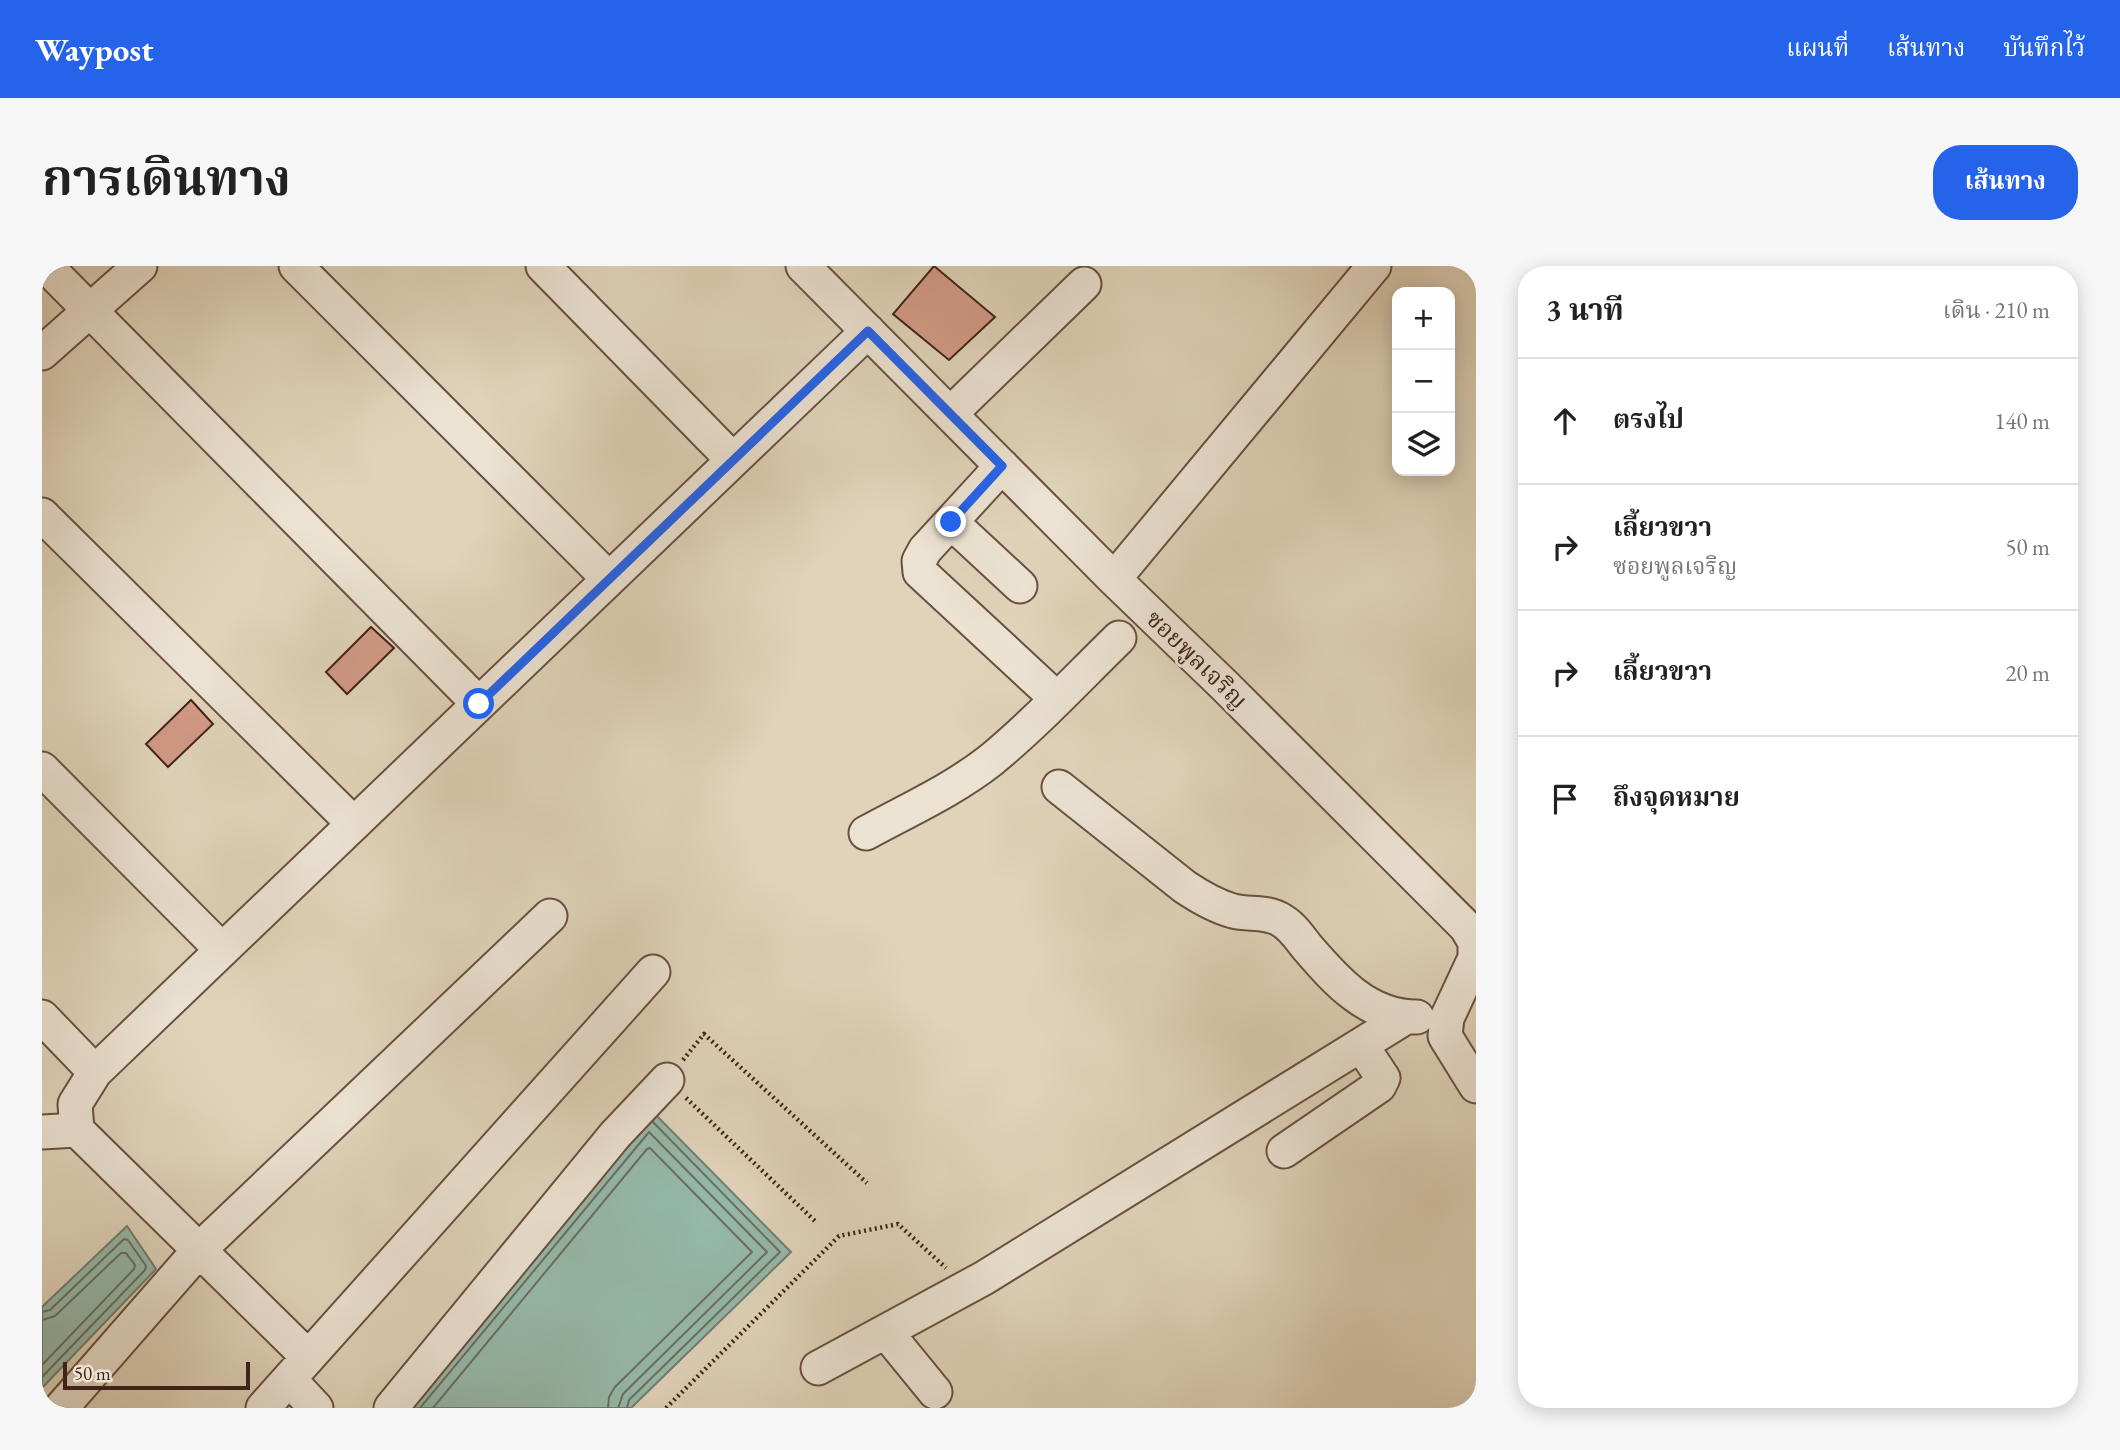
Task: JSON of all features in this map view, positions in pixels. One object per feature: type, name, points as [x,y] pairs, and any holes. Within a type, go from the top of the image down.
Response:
[{"type":"street","points":[[46,266],[479,704]]},
{"type":"street","points":[[42,353],[140,266]]},
{"type":"street","points":[[296,266],[609,579]]},
{"type":"street","points":[[543,266],[733,460]]},
{"type":"street","name":"ซอยพูลเจริญ","points":[[803,266],[1466,927],[1475,942],[1475,958],[1447,1018]]},
{"type":"street","points":[[1114,579],[1363,270]]},
{"type":"street","points":[[950,414],[1084,284]]},
{"type":"street","points":[[317,1408],[298,1368],[200,1249],[77,1130],[75,1104],[95,1072],[868,331]]},
{"type":"street","points":[[1002,466],[926,550],[919,561],[920,572],[1056,699]]},
{"type":"street","points":[[42,515],[354,824]]},
{"type":"street","points":[[951,522],[1020,586]]},
{"type":"street","points":[[866,833],[952,786],[989,761],[1119,638]]},
{"type":"street","points":[[42,769],[222,950]]},
{"type":"street","points":[[1059,787],[1185,887],[1207,901],[1234,911],[1279,918],[1289,925],[1332,975],[1365,1003],[1386,1014],[1447,1018],[1445,1036],[1476,1086]]},
{"type":"street","points":[[61,1408],[200,1249],[550,916]]},
{"type":"street","points":[[263,1408],[653,972]]},
{"type":"street","points":[[42,1017],[95,1072]]},
{"type":"street","points":[[818,1368],[968,1287],[1405,1017]]},
{"type":"street","points":[[1284,1150],[1379,1086],[1383,1078],[1361,1045]]},
{"type":"street","points":[[391,1408],[615,1135],[667,1080]]},
{"type":"street","points":[[42,1132],[77,1130]]},
{"type":"street","points":[[886,1332],[935,1392]]},
{"type":"path","points":[[817,1223],[667,1080],[704,1034],[867,1182]]},
{"type":"path","points":[[666,1408],[839,1236],[898,1224],[968,1287]]},
{"type":"water","points":[[648,1107],[791,1252],[631,1408],[399,1408]]},
{"type":"water","points":[[127,1226],[156,1269],[42,1388],[42,1307]]},
{"type":"building","points":[[934,266],[995,317],[949,360],[893,314]]},
{"type":"building","points":[[371,627],[394,648],[347,694],[326,672]]},
{"type":"building","points":[[191,700],[213,724],[168,767],[146,744]]},
{"type":"route","points":[[479,704],[868,331],[1002,466],[951,522]]}]
